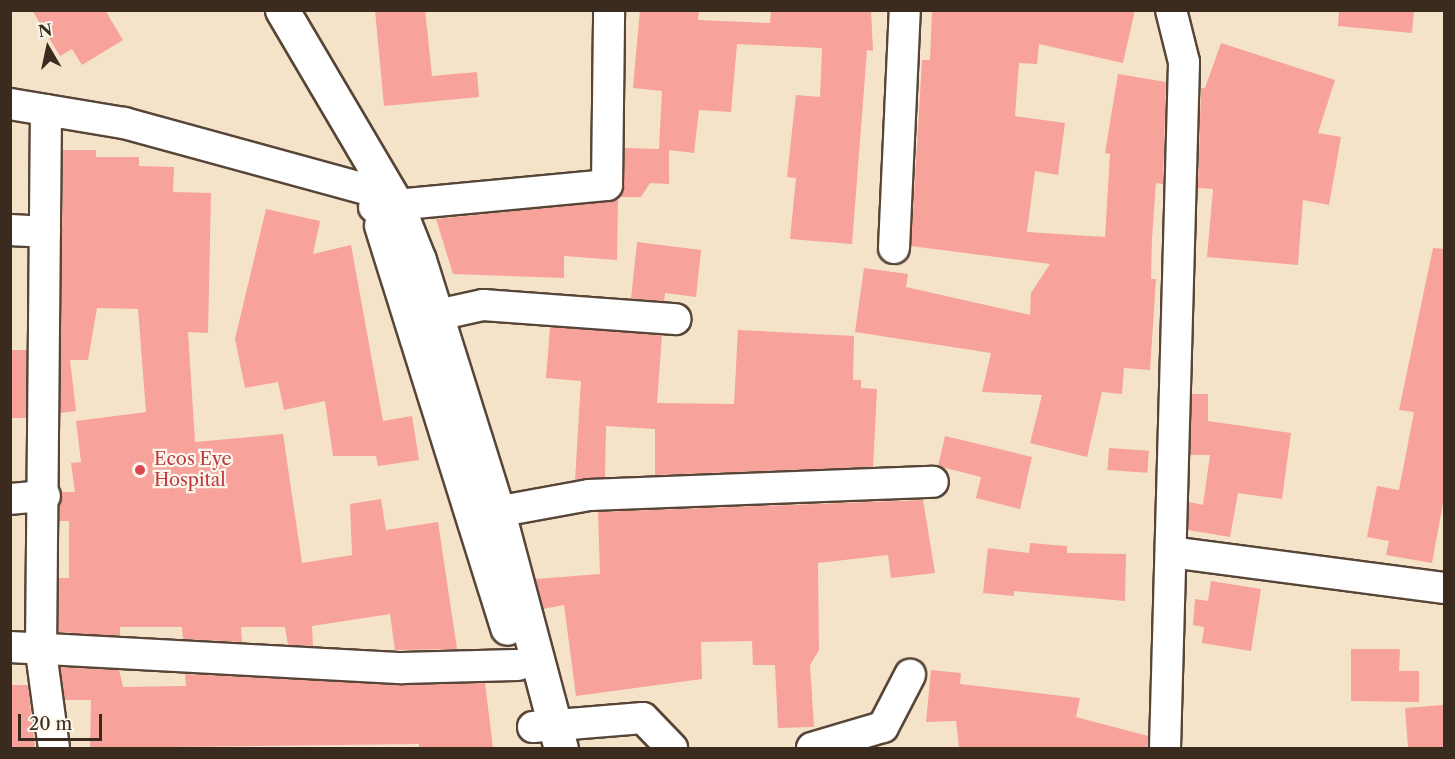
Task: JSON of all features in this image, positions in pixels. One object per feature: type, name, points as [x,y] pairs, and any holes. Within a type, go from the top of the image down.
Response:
[{"type":"street","points":[[258,10],[378,200]]},
{"type":"street","points":[[282,10],[378,200],[427,317],[486,514],[547,737]]},
{"type":"street","points":[[10,104],[124,123],[378,200],[607,185],[609,10]]},
{"type":"street","points":[[894,248],[905,10]]},
{"type":"street","points":[[1165,748],[1184,62],[1170,10]]},
{"type":"street","points":[[46,110],[45,496],[41,652],[54,748]]},
{"type":"street","points":[[10,230],[45,232]]},
{"type":"street","points":[[427,317],[483,304],[675,319]]},
{"type":"street","points":[[486,514],[589,495],[933,482]]},
{"type":"street","points":[[10,499],[45,496]]},
{"type":"street","points":[[486,514],[518,665],[547,737]]},
{"type":"street","points":[[1171,552],[1444,588]]},
{"type":"street","points":[[10,647],[41,652],[207,654],[402,668],[518,665]]},
{"type":"street","points":[[812,748],[884,727],[910,675]]},
{"type":"street","points":[[547,737],[643,718],[672,748]]},
{"type":"building","points":[[32,10],[105,10],[123,40],[82,65],[72,49],[60,56]]},
{"type":"building","points":[[375,10],[425,10],[432,76],[477,72],[479,97],[384,106]]},
{"type":"building","points":[[640,10],[699,10],[698,20],[770,23],[771,10],[871,10],[873,51],[867,50],[852,244],[790,239],[796,178],[787,177],[796,95],[820,97],[822,48],[737,44],[731,112],[699,110],[694,153],[669,150],[669,184],[650,183],[641,197],[619,197],[625,148],[659,149],[662,91],[633,88]]},
{"type":"building","points":[[932,10],[1135,10],[1123,63],[1039,44],[1037,64],[1019,63],[1015,116],[1065,123],[1058,175],[1035,171],[1027,232],[1105,237],[1110,154],[1105,153],[1118,74],[1166,82],[1163,184],[1156,183],[1152,239],[1151,279],[1156,279],[1150,370],[1124,368],[1122,394],[1102,392],[1087,457],[1030,443],[1042,395],[982,392],[991,353],[855,332],[864,268],[908,274],[906,287],[1030,315],[1031,293],[1050,264],[911,246],[922,60],[930,60]]},
{"type":"building","points":[[1339,10],[1414,10],[1412,33],[1338,26]]},
{"type":"building","points":[[1221,43],[1335,80],[1318,133],[1341,137],[1329,205],[1303,200],[1298,265],[1207,257],[1213,189],[1198,188],[1201,88],[1205,88]]},
{"type":"building","points":[[63,150],[96,150],[96,157],[139,157],[139,166],[174,167],[173,192],[211,193],[208,333],[188,332],[195,442],[283,434],[302,563],[352,555],[350,504],[381,499],[386,530],[438,522],[457,649],[395,650],[390,614],[312,626],[313,646],[288,645],[285,627],[241,627],[242,642],[183,639],[182,627],[120,627],[120,636],[58,632],[59,578],[69,578],[69,521],[59,521],[60,505],[62,492],[75,492],[71,463],[81,462],[76,421],[146,412],[138,309],[97,308],[88,360],[70,360],[76,411],[60,413]]},
{"type":"building","points":[[618,200],[617,260],[564,256],[564,278],[453,274],[436,219]]},
{"type":"building","points":[[266,209],[320,221],[313,254],[351,245],[383,421],[412,416],[419,460],[378,466],[376,456],[333,456],[325,401],[284,410],[278,382],[245,388],[235,339]]},
{"type":"building","points":[[637,242],[701,250],[696,297],[665,293],[664,301],[631,299]]},
{"type":"building","points":[[1433,248],[1444,249],[1444,498],[1432,563],[1386,555],[1389,541],[1367,537],[1377,486],[1399,490],[1414,412],[1399,410]]},
{"type":"building","points":[[550,327],[662,335],[657,403],[734,404],[738,330],[854,336],[853,380],[861,380],[861,388],[877,389],[873,467],[655,475],[655,429],[606,426],[605,477],[575,480],[581,381],[546,378]]},
{"type":"building","points":[[10,350],[27,350],[27,418],[10,418]]},
{"type":"building","points":[[1192,394],[1208,394],[1208,421],[1291,433],[1282,499],[1238,493],[1230,537],[1188,530],[1189,502],[1203,505],[1210,455],[1190,455]]},
{"type":"building","points":[[945,436],[1032,457],[1020,509],[976,498],[981,477],[938,466]]},
{"type":"building","points":[[1109,448],[1149,451],[1147,473],[1107,470]]},
{"type":"building","points":[[923,500],[935,573],[891,578],[888,555],[818,563],[819,650],[810,665],[814,727],[778,728],[775,665],[753,665],[752,641],[701,642],[702,679],[576,696],[564,605],[543,609],[535,579],[600,574],[598,512]]},
{"type":"building","points":[[1030,543],[1067,546],[1067,553],[1126,554],[1125,601],[1014,591],[1014,596],[983,593],[988,548],[1029,553]]},
{"type":"building","points":[[1211,581],[1261,589],[1251,651],[1202,643],[1204,627],[1193,625],[1195,599],[1208,601]]},
{"type":"building","points":[[1351,649],[1400,649],[1399,671],[1419,671],[1419,702],[1351,701]]},
{"type":"building","points":[[60,667],[119,670],[123,687],[186,686],[185,674],[401,685],[485,683],[493,748],[419,748],[419,744],[90,748],[91,700],[65,700]]},
{"type":"building","points":[[931,670],[961,673],[960,684],[1080,698],[1076,717],[1148,736],[1148,748],[959,748],[956,721],[926,722]]},
{"type":"building","points":[[10,685],[28,685],[35,748],[10,748]]},
{"type":"building","points":[[1444,705],[1444,748],[1408,748],[1405,708]]},
{"type":"place","name":"Ecos Eye Hospital","points":[[140,470]]}]
